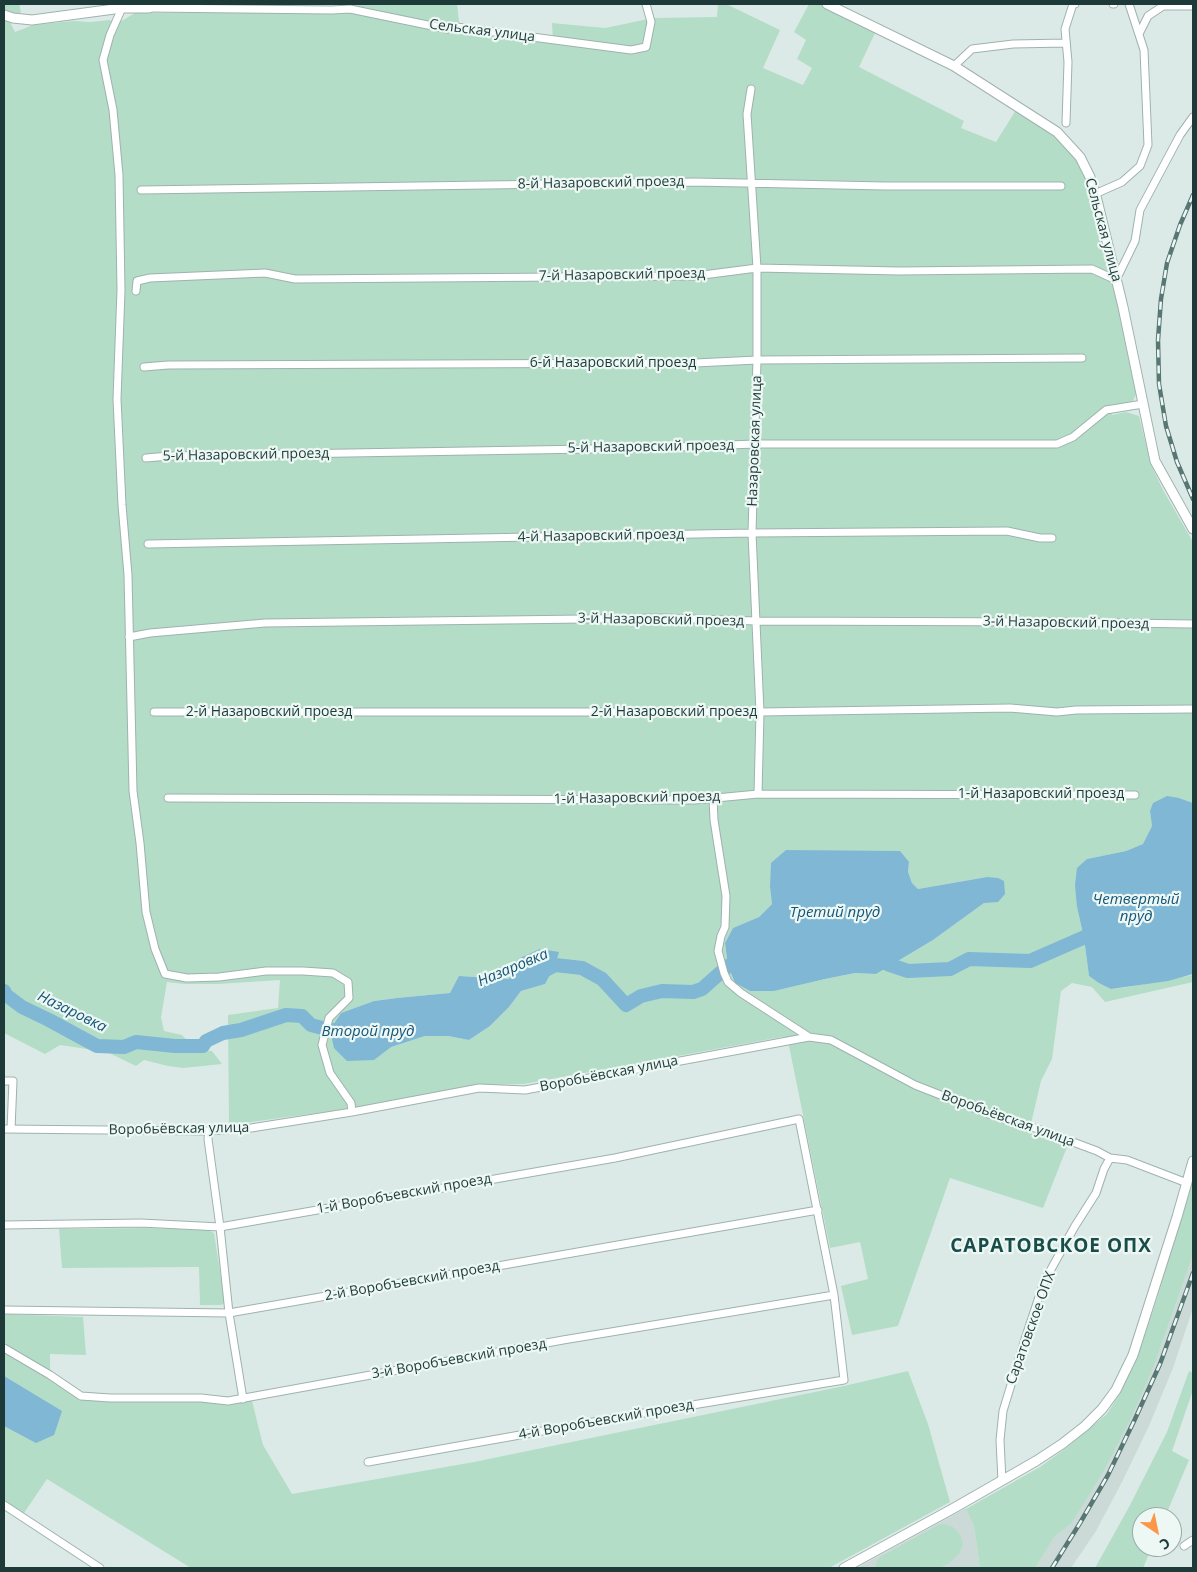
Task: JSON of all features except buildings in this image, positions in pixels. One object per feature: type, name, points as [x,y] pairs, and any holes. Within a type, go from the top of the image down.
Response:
[{"type":"street","name":"Сельская улица","points":[[4,15],[32,20],[152,6],[350,9],[447,29],[456,27],[631,50],[646,47],[651,22],[646,4]]},
{"type":"street","name":"Сельская улица","points":[[827,4],[954,66],[1057,132],[1080,157],[1090,177],[1095,194],[1133,349],[1156,461],[1193,529]]},
{"type":"street","points":[[1066,123],[1068,62],[1065,29],[1073,4],[1075,4]]},
{"type":"street","points":[[1095,194],[1122,182],[1140,166],[1148,145],[1144,50],[1129,4]]},
{"type":"street","points":[[1139,34],[1148,16],[1163,6],[1193,6]]},
{"type":"street","points":[[122,8],[110,35],[103,60],[113,110],[119,175],[121,290],[117,399],[122,505],[128,575],[133,792],[146,912],[155,949],[165,974],[187,978],[219,977],[266,971],[303,971],[333,973],[348,982],[349,998],[329,1018],[322,1044],[330,1073],[352,1103],[352,1112]]},
{"type":"street","points":[[954,66],[972,49],[1013,44],[1066,43]]},
{"type":"street","name":"Назаровская улица","points":[[752,89],[747,114],[757,268],[757,360],[752,533],[760,712],[758,794]]},
{"type":"street","points":[[1116,280],[1135,241],[1140,210],[1180,135],[1193,117]]},
{"type":"street","name":"8-й Назаровский проезд","points":[[141,190],[695,182],[885,186],[1061,186]]},
{"type":"street","name":"7-й Назаровский проезд","points":[[136,291],[137,281],[150,278],[265,273],[296,279],[695,276],[757,268],[900,271],[1092,269],[1116,280]]},
{"type":"street","name":"6-й Назаровский проезд","points":[[144,367],[178,365],[695,363],[757,360],[1082,358]]},
{"type":"street","name":"5-й Назаровский проезд","points":[[146,458],[169,456],[650,448],[754,444],[1058,444],[1073,437],[1106,410],[1143,404]]},
{"type":"street","name":"4-й Назаровский проезд","points":[[148,544],[752,533],[1007,531],[1040,538],[1052,538]]},
{"type":"street","name":"3-й Назаровский проезд","points":[[129,637],[150,633],[265,623],[664,618],[757,621],[1193,624]]},
{"type":"street","name":"2-й Назаровский проезд","points":[[154,712],[760,712],[1010,708],[1057,712],[1076,710],[1193,709]]},
{"type":"street","name":"1-й Назаровский проезд","points":[[168,798],[695,800],[758,794],[1136,795]]},
{"type":"street","points":[[713,798],[714,820],[726,896],[725,927],[720,936],[718,951],[724,973],[728,982],[741,993],[808,1037]]},
{"type":"street","name":"Воробьёвская улица","points":[[7,1129],[209,1131],[251,1128],[352,1112],[479,1088],[525,1090],[808,1037],[831,1040],[915,1085],[994,1116],[1097,1151],[1110,1158],[1127,1160],[1187,1183]]},
{"type":"street","points":[[4,1081],[13,1081],[7,1129]]},
{"type":"street","name":"1-й Воробъевский проезд","points":[[4,1225],[141,1223],[220,1227],[615,1158],[799,1119],[818,1210]]},
{"type":"street","points":[[209,1131],[208,1139],[229,1313],[243,1398]]},
{"type":"street","name":"Саратовское ОПХ","points":[[1002,1481],[1000,1440],[1003,1411],[1044,1282],[1096,1192],[1110,1158]]},
{"type":"street","points":[[844,1568],[1002,1481],[1056,1448],[1085,1426],[1102,1409],[1116,1390],[1133,1356],[1193,1161]]},
{"type":"street","points":[[818,1210],[834,1295]]},
{"type":"street","name":"2-й Воробъевский проезд","points":[[4,1310],[229,1313],[818,1210]]},
{"type":"street","name":"4-й Воробъевский проезд","points":[[368,1462],[844,1380],[834,1295]]},
{"type":"street","name":"3-й Воробъевский проезд","points":[[4,1348],[82,1396],[110,1398],[200,1398],[228,1401],[563,1340],[834,1295]]},
{"type":"street","points":[[4,1505],[100,1568]]},
{"type":"street","points":[[1184,1546],[1193,1540]]},
{"type":"shaded area","points":[[1193,1255],[1193,1308],[1173,1368],[1149,1426],[1123,1480],[1096,1531],[1071,1568],[1035,1568],[1055,1536],[1071,1524],[1155,1363]]},
{"type":"shaded area","points":[[966,1508],[974,1526],[980,1568],[857,1568]]},
{"type":"green space","points":[[4,4],[19,4],[21,12],[18,15],[4,15]]},
{"type":"green space","points":[[349,4],[457,4],[462,31],[553,41],[552,23],[605,28],[653,18],[717,17],[718,4],[726,4],[780,30],[763,68],[803,85],[812,68],[797,59],[806,40],[794,32],[809,4],[820,4],[876,31],[859,67],[964,121],[961,128],[996,142],[1016,110],[1057,138],[1074,155],[1087,179],[1112,273],[1137,392],[1133,401],[1110,406],[1112,415],[1126,412],[1139,416],[1151,465],[1193,542],[1193,803],[1179,798],[1150,811],[1152,826],[1143,844],[1126,851],[1087,859],[1077,907],[1084,938],[1089,976],[1111,989],[1193,975],[1193,982],[1105,1002],[1092,987],[1072,983],[1061,991],[1052,1059],[1041,1081],[1029,1132],[1067,1147],[1043,1208],[950,1178],[898,1326],[852,1335],[841,1286],[868,1279],[860,1242],[830,1248],[789,1046],[782,1037],[524,1084],[479,1085],[346,1109],[229,1125],[228,1015],[278,1008],[280,980],[218,984],[167,982],[161,1017],[164,1031],[182,1035],[196,1050],[212,1051],[222,1064],[183,1068],[144,1060],[136,1066],[107,1052],[60,1045],[45,1054],[4,1033],[4,20],[10,22],[15,32],[33,25],[73,21],[109,20],[118,23],[135,13],[350,12]],"holes":[[[786,850],[814,851],[909,862],[908,872],[912,883],[918,889],[987,877],[984,903],[933,940],[876,974],[855,973],[774,991],[750,991],[735,983],[728,966],[725,943],[733,928],[759,917],[772,904],[770,887]],[[460,976],[510,979],[545,984],[521,991],[509,1007],[490,1026],[469,1040],[448,1036],[425,1036],[391,1047],[341,1013],[374,1001],[450,993]]]},
{"type":"green space","points":[[1193,1176],[1193,1255],[1155,1363],[1131,1418],[1103,1472],[1071,1524],[1055,1536],[1035,1568],[980,1568],[974,1526],[966,1509],[1040,1467],[1107,1414],[1120,1393],[1137,1358],[1157,1299]]},
{"type":"green space","points":[[146,1228],[208,1230],[214,1233],[225,1303],[221,1305],[200,1305],[199,1267],[62,1268],[59,1229]]},
{"type":"green space","points":[[4,1314],[83,1317],[86,1355],[50,1354],[50,1375],[81,1396],[228,1401],[251,1397],[263,1445],[292,1494],[474,1462],[844,1386],[908,1371],[928,1424],[950,1502],[829,1568],[191,1568],[47,1479],[22,1516],[4,1505]]},
{"type":"green space","points":[[1189,1371],[1193,1373],[1193,1390],[1172,1451],[1189,1460],[1169,1507],[1132,1507],[1132,1557],[1148,1557],[1143,1568],[1095,1568],[1129,1507],[1167,1432]]},
{"type":"green space","points":[[940,1524],[953,1527],[960,1535],[963,1544],[959,1554],[949,1563],[939,1568],[876,1568],[876,1563],[880,1557]]},
{"type":"water","name":"Четвертый пруд","points":[[1167,796],[1193,803],[1193,974],[1168,981],[1111,989],[1089,976],[1084,938],[1077,907],[1075,885],[1077,868],[1087,859],[1126,851],[1143,844],[1152,826],[1150,811],[1153,803]]},
{"type":"water","name":"Третий пруд","points":[[786,850],[900,851],[909,862],[908,872],[912,883],[918,889],[987,877],[998,878],[1004,881],[1005,894],[998,902],[984,903],[933,940],[876,974],[855,973],[774,991],[750,991],[735,983],[728,966],[725,943],[733,928],[759,917],[772,904],[770,887],[771,863]]},
{"type":"water","name":"Второй пруд","points":[[540,949],[559,952],[555,965],[545,984],[521,991],[509,1007],[490,1026],[469,1040],[448,1036],[425,1036],[391,1047],[374,1060],[347,1061],[334,1048],[330,1030],[341,1013],[374,1001],[450,993],[459,976],[509,979],[518,959]]},
{"type":"water","points":[[4,1376],[62,1411],[54,1435],[36,1443],[4,1426]]},
{"type":"waterway","name":"Назаровка","points":[[874,958],[908,971],[950,969],[969,959],[1030,961],[1101,930]]},
{"type":"waterway","name":"Назаровка","points":[[540,973],[555,965],[582,968],[602,979],[626,1005],[641,996],[662,991],[693,992],[702,989],[728,966],[747,961]]},
{"type":"waterway","name":"Назаровка","points":[[4,991],[6,995],[22,1007],[97,1046],[124,1047],[136,1042],[175,1046],[203,1046],[206,1041],[223,1033],[241,1030],[286,1015],[302,1016],[311,1025],[330,1030],[341,1030]]},
{"type":"railway","points":[[1193,195],[1167,263],[1161,299],[1158,340],[1159,384],[1166,426],[1177,462],[1193,499]]},
{"type":"railway","points":[[1052,1568],[1108,1475],[1135,1419],[1160,1364],[1193,1273]]},
{"type":"district","name":"САРАТОВСКОЕ ОПХ","points":[[1051,1247]]}]
